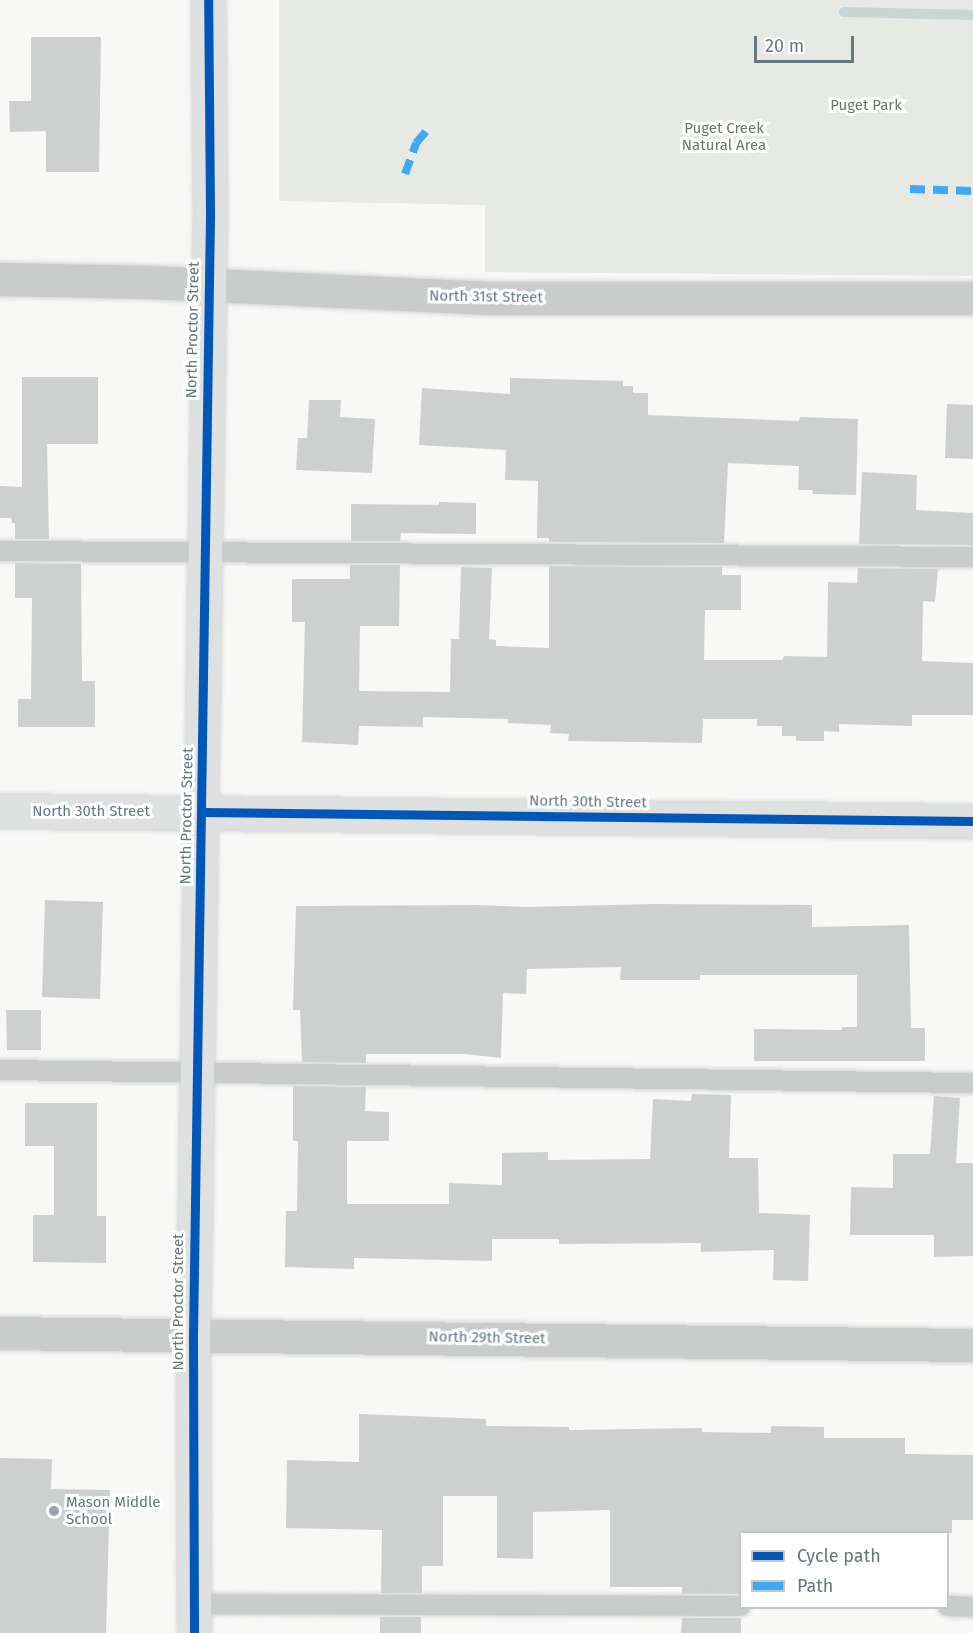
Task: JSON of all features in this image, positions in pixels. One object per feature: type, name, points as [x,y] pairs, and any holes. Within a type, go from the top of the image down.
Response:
[{"type":"street","name":"North Proctor Street","points":[[194,1619],[193,1335],[209,285],[208,0]]},
{"type":"street","name":"North 31st Street","points":[[0,279],[209,285],[485,298],[973,298]]},
{"type":"street","name":"North 30th Street","points":[[0,811],[973,821]]},
{"type":"street","name":"North 29th Street","points":[[0,1333],[973,1345]]},
{"type":"lane","points":[[0,551],[973,557]]},
{"type":"lane","points":[[0,1070],[973,1083]]},
{"type":"lane","points":[[194,1619],[739,1606]]},
{"type":"lane","points":[[949,1606],[973,1606]]},
{"type":"green space","name":"Puget Creek Natural Area","points":[[279,0],[973,0],[973,276],[485,272],[485,205],[279,201]]},
{"type":"building","points":[[31,37],[101,37],[99,172],[46,172],[46,131],[10,132],[9,101],[31,101]]},
{"type":"building","points":[[22,377],[98,377],[98,444],[47,444],[49,539],[15,539],[15,523],[12,523],[11,518],[0,518],[0,486],[22,487]]},
{"type":"building","points":[[510,378],[623,381],[623,386],[633,386],[633,393],[648,393],[648,415],[799,421],[800,417],[858,419],[856,495],[812,494],[813,490],[798,490],[799,466],[728,463],[724,543],[549,542],[549,538],[537,538],[538,481],[505,480],[506,450],[419,445],[422,388],[510,394]]},
{"type":"building","points":[[309,400],[341,400],[340,417],[375,419],[372,473],[296,470],[298,438],[307,438]]},
{"type":"building","points":[[947,404],[973,405],[973,459],[945,458]]},
{"type":"building","points":[[862,472],[917,475],[916,510],[973,513],[973,545],[859,544]]},
{"type":"building","points":[[439,502],[476,503],[476,534],[401,533],[400,541],[351,541],[351,504],[439,505]]},
{"type":"building","points":[[15,563],[81,564],[82,681],[95,681],[95,727],[18,727],[18,699],[31,699],[32,598],[15,598]]},
{"type":"building","points":[[350,565],[400,565],[399,626],[360,626],[359,691],[450,692],[451,639],[459,639],[461,567],[492,568],[489,639],[496,640],[496,646],[549,648],[549,566],[722,567],[722,575],[741,575],[741,610],[705,610],[704,660],[783,660],[784,656],[827,657],[828,582],[857,583],[858,568],[938,569],[935,602],[923,601],[922,661],[973,663],[973,715],[912,715],[912,726],[839,724],[839,732],[824,731],[824,741],[796,741],[796,736],[782,736],[782,726],[757,726],[757,719],[703,719],[702,743],[568,741],[569,734],[550,733],[551,725],[508,723],[508,719],[423,717],[423,727],[359,726],[358,745],[302,742],[305,622],[292,622],[292,579],[350,579]]},
{"type":"building","points":[[45,900],[103,902],[100,999],[42,997]]},
{"type":"building","points":[[654,904],[812,905],[812,927],[909,925],[911,1028],[925,1028],[925,1061],[754,1061],[754,1029],[842,1030],[842,1027],[857,1027],[857,975],[700,975],[700,980],[620,980],[621,967],[527,969],[526,994],[503,993],[501,1058],[465,1054],[366,1054],[366,1063],[302,1062],[300,1010],[293,1010],[296,906],[528,907]]},
{"type":"building","points":[[6,1010],[41,1010],[41,1050],[7,1050]]},
{"type":"building","points":[[293,1086],[366,1087],[365,1111],[389,1112],[389,1141],[347,1141],[347,1204],[449,1204],[449,1183],[502,1185],[502,1153],[548,1152],[548,1160],[650,1159],[653,1099],[691,1101],[692,1094],[731,1095],[729,1158],[758,1158],[759,1213],[810,1215],[808,1281],[773,1280],[774,1250],[701,1252],[701,1243],[559,1244],[559,1239],[492,1239],[492,1261],[354,1258],[354,1269],[285,1267],[286,1211],[297,1211],[298,1141],[293,1141]]},
{"type":"building","points":[[934,1096],[960,1098],[956,1163],[973,1163],[973,1256],[934,1257],[934,1235],[850,1235],[851,1187],[893,1188],[893,1154],[930,1154]]},
{"type":"building","points":[[25,1103],[97,1103],[97,1216],[106,1216],[106,1263],[33,1262],[33,1215],[54,1215],[54,1146],[25,1146]]},
{"type":"building","points":[[359,1414],[486,1419],[486,1426],[569,1427],[569,1430],[702,1428],[702,1432],[771,1433],[771,1426],[824,1427],[824,1438],[905,1438],[905,1454],[973,1455],[973,1520],[952,1520],[952,1533],[949,1531],[739,1531],[739,1594],[682,1594],[682,1587],[610,1587],[610,1510],[533,1512],[533,1559],[497,1558],[497,1496],[443,1496],[443,1566],[422,1566],[422,1593],[381,1593],[382,1530],[286,1528],[287,1460],[359,1462]]},
{"type":"building","name":"Mason Middle School","points":[[0,1458],[52,1459],[51,1489],[110,1490],[106,1633],[0,1633]]},
{"type":"building","points":[[380,1617],[421,1617],[421,1633],[380,1633]]},
{"type":"building","points":[[682,1618],[741,1618],[741,1633],[681,1633]]},
{"type":"waterway","points":[[844,12],[973,15]]},
{"type":"marked path","points":[[405,174],[416,143],[428,129]]},
{"type":"marked path","points":[[910,189],[973,191]]},
{"type":"cycle path","points":[[194,1633],[193,1335],[210,211],[208,0]]},
{"type":"cycle path","points":[[202,812],[973,821]]},
{"type":"place","name":"Mason Middle School","points":[[54,1511]]},
{"type":"park label","name":"Puget Park","points":[[866,106]]}]
